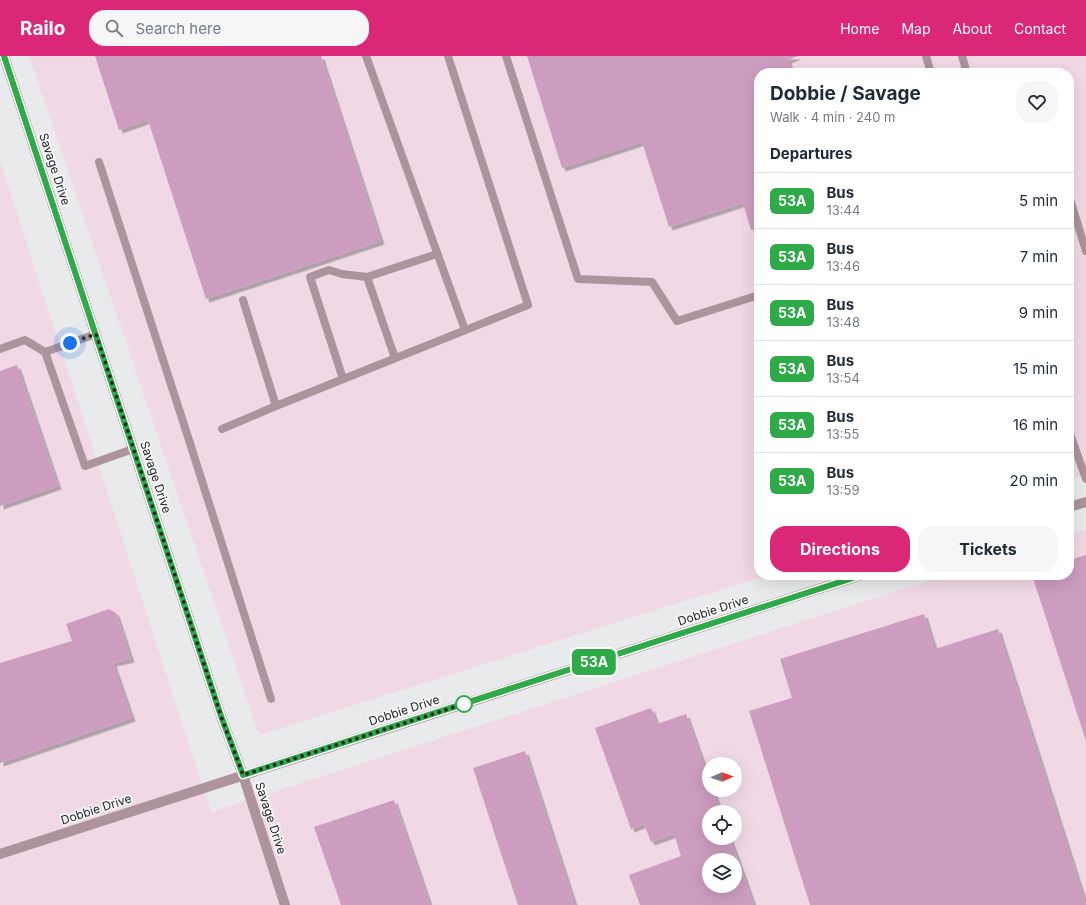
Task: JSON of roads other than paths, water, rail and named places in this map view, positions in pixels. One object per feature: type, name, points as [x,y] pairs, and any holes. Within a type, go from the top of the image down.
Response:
[{"type":"street","name":"Savage Drive","points":[[4,56],[221,716],[243,775],[285,905]]},
{"type":"street","points":[[1074,506],[1086,502]]},
{"type":"street","name":"Dobbie Drive","points":[[0,854],[847,580]]},
{"type":"lane","points":[[366,56],[465,330]]},
{"type":"lane","points":[[222,429],[528,305],[448,56]]},
{"type":"lane","points":[[506,56],[578,279],[652,282],[677,322],[754,297]]},
{"type":"lane","points":[[926,56],[930,68]]},
{"type":"lane","points":[[962,56],[966,68]]},
{"type":"lane","points":[[99,162],[187,432],[271,699]]},
{"type":"lane","points":[[1074,212],[1086,251]]},
{"type":"lane","points":[[343,379],[310,277],[329,270],[342,274],[367,277],[438,254]]},
{"type":"lane","points":[[367,277],[395,358]]},
{"type":"lane","points":[[243,300],[276,406]]},
{"type":"lane","points":[[45,352],[96,334]]},
{"type":"lane","points":[[0,349],[25,340],[45,352],[85,466],[133,449]]},
{"type":"lane","points":[[1074,444],[1086,479]]}]
